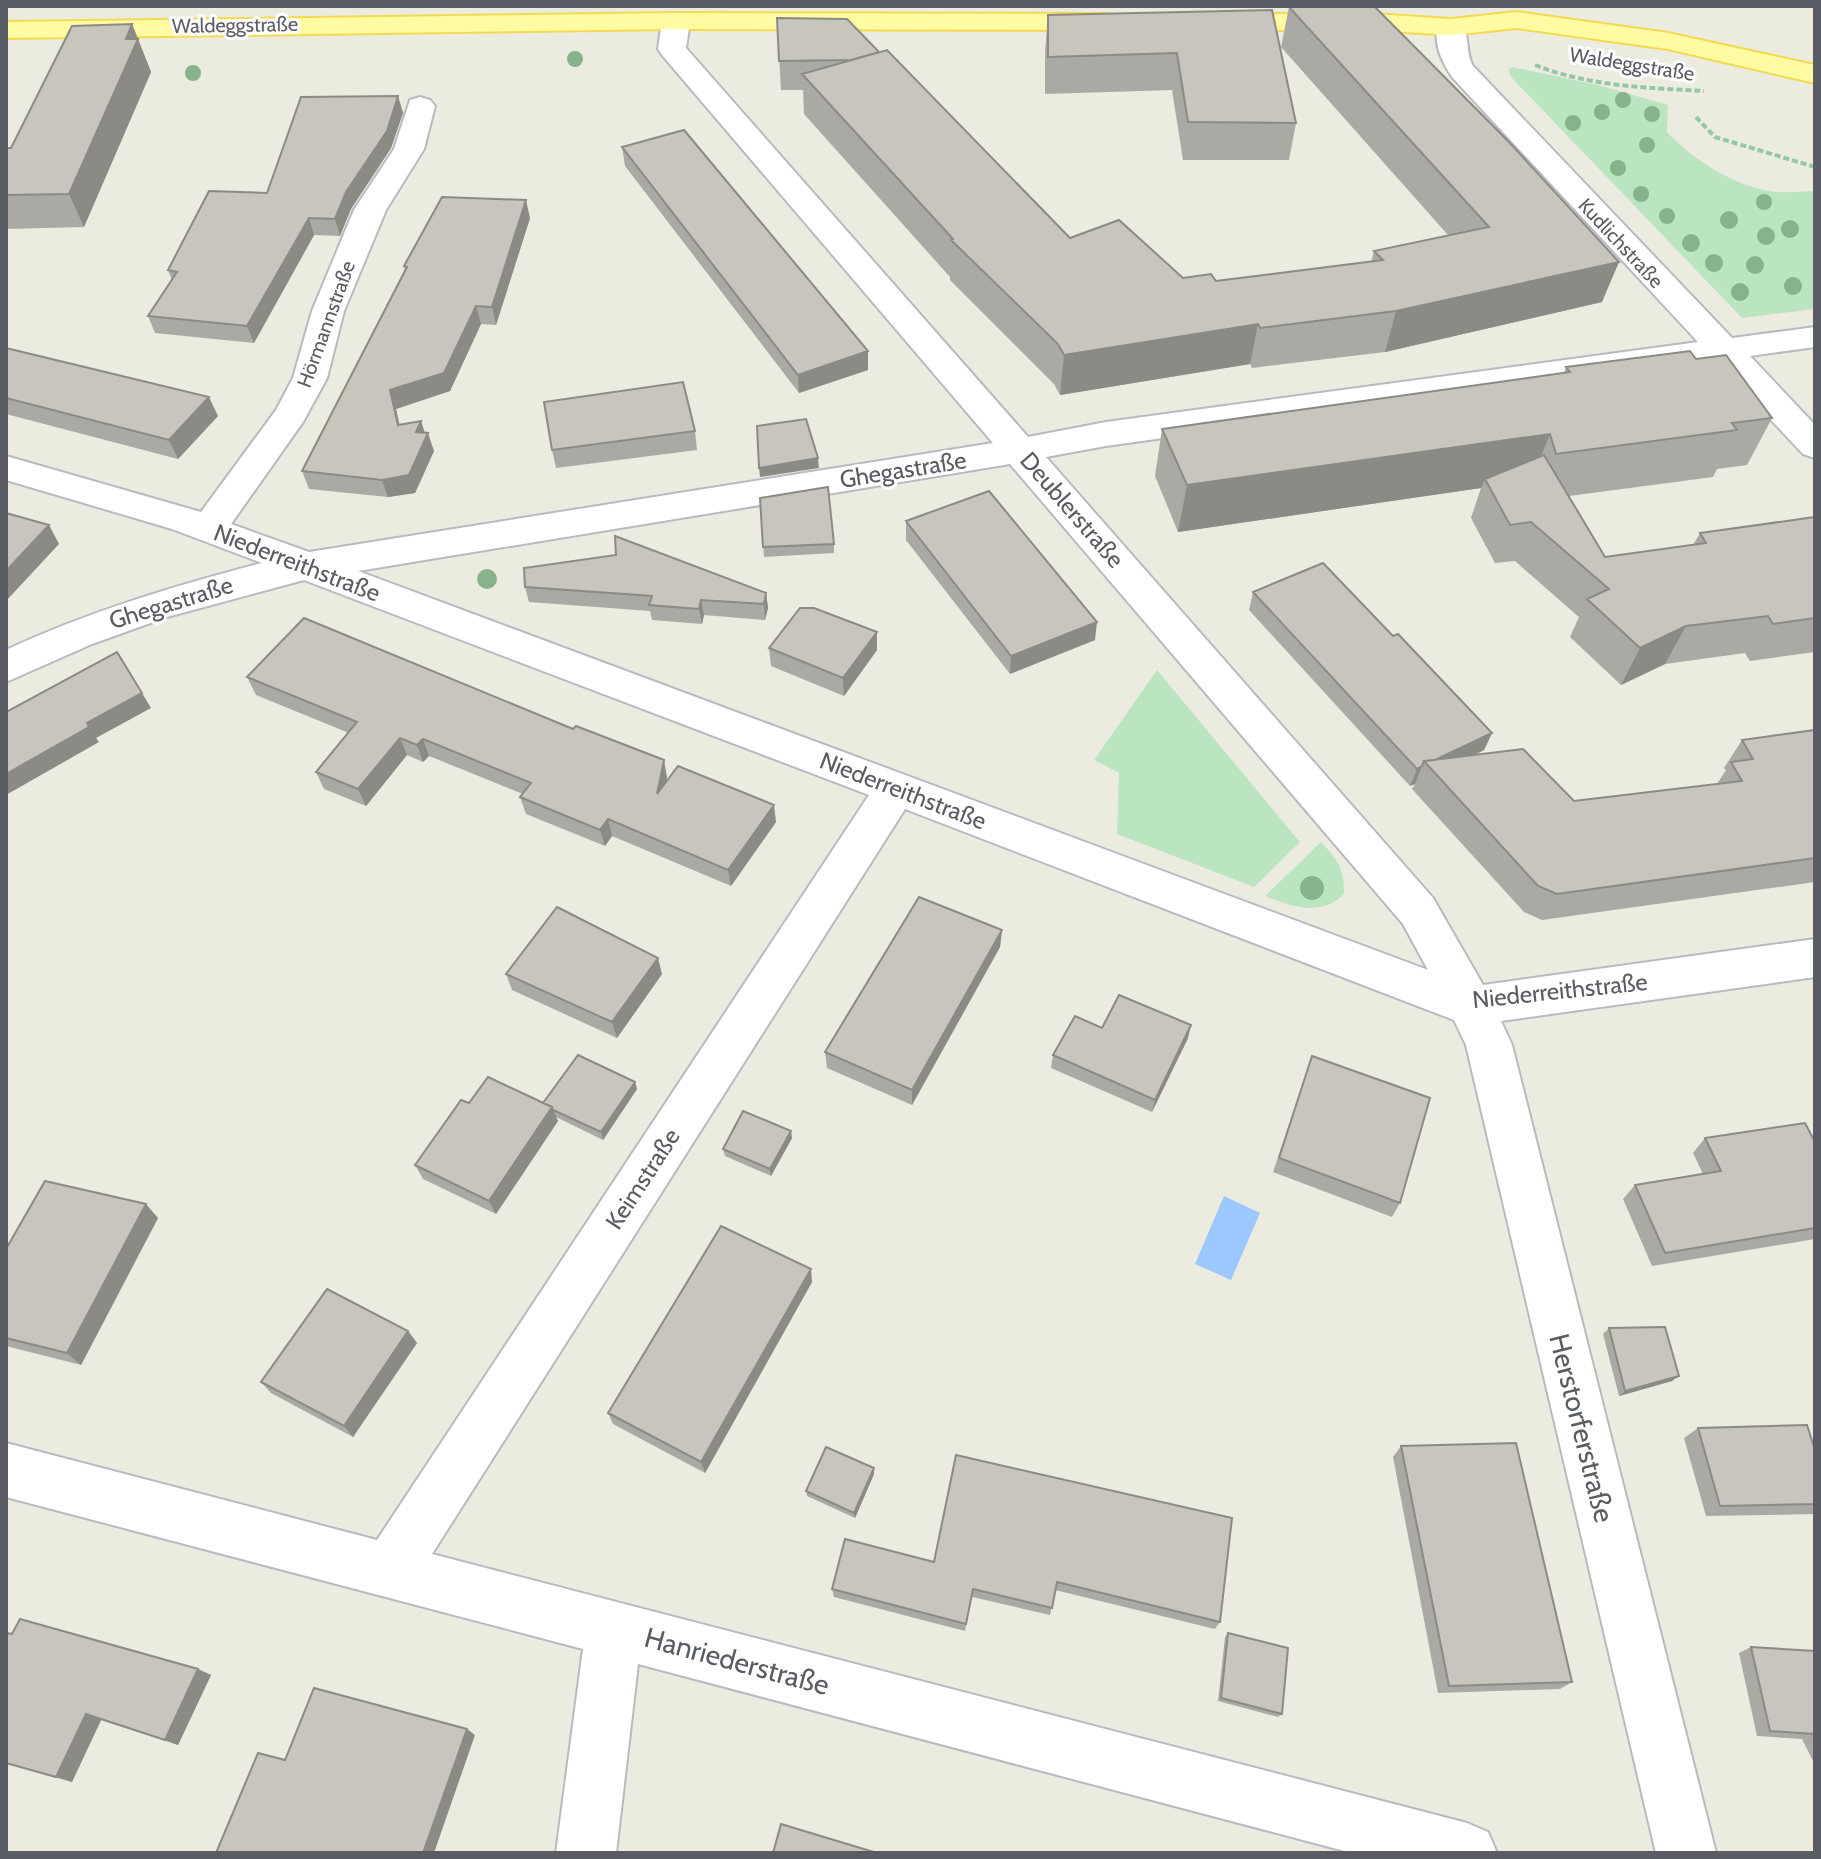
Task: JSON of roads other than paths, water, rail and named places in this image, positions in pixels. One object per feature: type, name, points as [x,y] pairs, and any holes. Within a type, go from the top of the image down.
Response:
[{"type":"main road","name":"Waldeggstraße","points":[[1195,22],[1374,22],[1451,27],[1517,20],[1579,27],[1712,50],[1815,74]]},
{"type":"main road","name":"Waldeggstraße","points":[[13,27],[676,21],[1129,22]]},
{"type":"main road","name":"Waldeggstraße","points":[[1451,27],[1503,44],[1625,62]]},
{"type":"main road","name":"Waldeggstraße","points":[[1685,80],[1815,98]]},
{"type":"street","name":"Deublerstraße","points":[[676,21],[672,49],[1418,911],[1471,1006]]},
{"type":"street","name":"Kudlichstraße","points":[[1451,27],[1453,56],[1462,71],[1815,446]]},
{"type":"street","name":"Hörmannstraße","points":[[208,529],[291,414],[310,378],[334,296],[370,210],[409,149],[420,106]]},
{"type":"street","name":"Ghegastraße","points":[[6,667],[109,621],[199,591],[306,566],[1106,434],[1815,337]]},
{"type":"street","name":"Niederreithstraße","points":[[6,468],[208,529],[1471,1006],[1815,958]]},
{"type":"street","name":"Keimstraße","points":[[390,1570],[896,788]]},
{"type":"street","name":"Herstorferstraße","points":[[1471,1006],[1489,1045],[1686,1853]]},
{"type":"street","name":"Hanriederstraße","points":[[6,1470],[1467,1853]]},
{"type":"street","points":[[586,1853],[614,1628]]},
{"type":"water","points":[[1224,1196],[1260,1213],[1231,1280],[1195,1264]]}]
